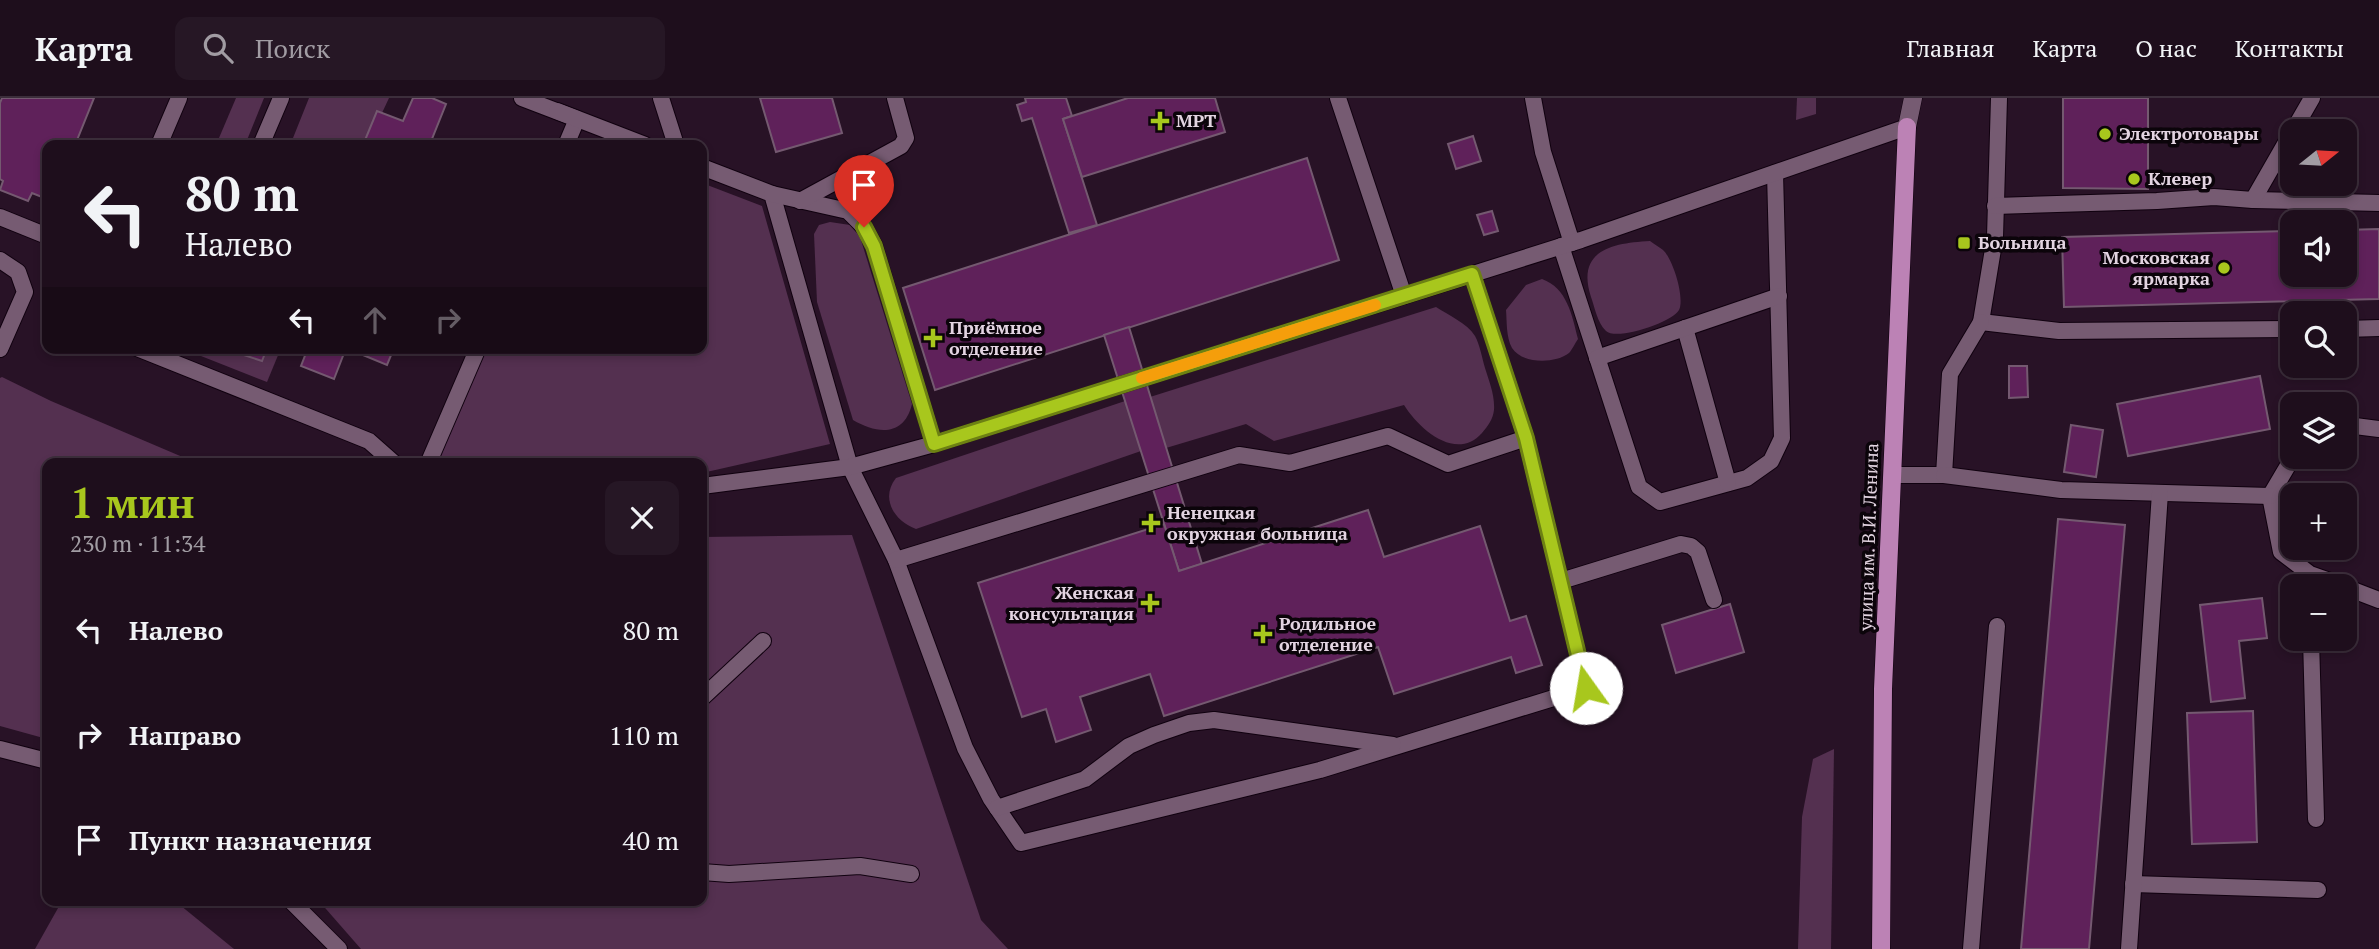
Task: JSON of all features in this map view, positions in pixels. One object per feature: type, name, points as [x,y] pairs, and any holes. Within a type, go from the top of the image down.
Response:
[{"type":"main road","points":[[1908,127],[1911,98]]},
{"type":"main road","name":"улица им. В.И. Ленина","points":[[1881,949],[1883,689],[1908,127]]},
{"type":"lane","points":[[161,140],[179,98]]},
{"type":"lane","points":[[263,140],[281,98]]},
{"type":"lane","points":[[522,98],[632,140]]},
{"type":"lane","points":[[661,98],[674,140]]},
{"type":"lane","points":[[800,201],[901,146],[906,138],[895,98]]},
{"type":"lane","points":[[1338,98],[1404,296]]},
{"type":"lane","points":[[1533,98],[1543,152],[1597,358],[1639,487],[1660,502],[1747,478],[1771,461],[1782,438],[1775,173]]},
{"type":"lane","points":[[1944,475],[1950,374],[1981,322],[1995,237],[1999,98]]},
{"type":"lane","points":[[2300,119],[2312,98]]},
{"type":"lane","points":[[557,111],[577,120],[568,140]]},
{"type":"lane","points":[[707,485],[850,467],[934,444],[1566,245],[1908,127]]},
{"type":"lane","points":[[2253,200],[2280,154]]},
{"type":"lane","points":[[707,169],[772,194],[848,211],[864,227],[874,246],[934,444]]},
{"type":"lane","points":[[772,194],[850,467],[896,560],[964,747],[997,808],[1021,843],[1307,773],[1586,688],[1526,438],[1472,274]]},
{"type":"lane","points":[[1996,206],[2214,197],[2379,203]]},
{"type":"lane","points":[[0,217],[42,234]]},
{"type":"lane","points":[[0,260],[18,272],[25,292],[0,349]]},
{"type":"lane","points":[[1597,358],[1779,296]]},
{"type":"lane","points":[[1981,322],[2059,331],[2280,329]]},
{"type":"lane","points":[[1685,328],[1728,483]]},
{"type":"lane","points":[[2357,329],[2379,328]]},
{"type":"lane","points":[[431,458],[475,354]]},
{"type":"lane","points":[[175,355],[369,441],[388,458]]},
{"type":"lane","points":[[2357,426],[2379,429]]},
{"type":"lane","points":[[896,560],[1239,455],[1290,463],[1388,436],[1448,464],[1526,438]]},
{"type":"lane","points":[[2286,469],[2270,496],[2281,552],[2304,574]]},
{"type":"lane","points":[[1892,475],[1944,475],[2061,490],[2270,496]]},
{"type":"lane","points":[[2129,949],[2160,493]]},
{"type":"lane","points":[[1561,581],[1681,544],[1691,546],[1698,552],[1714,600]]},
{"type":"lane","points":[[2357,592],[2379,600]]},
{"type":"lane","points":[[1970,949],[1997,626]]},
{"type":"lane","points":[[707,693],[762,641]]},
{"type":"lane","points":[[2312,651],[2316,819]]},
{"type":"lane","points":[[997,808],[1085,779],[1129,746],[1189,723],[1214,720],[1399,746]]},
{"type":"lane","points":[[0,749],[42,760]]},
{"type":"lane","points":[[707,872],[860,866],[911,874]]},
{"type":"lane","points":[[2133,884],[2318,890]]},
{"type":"lane","points":[[296,906],[339,949]]},
{"type":"shaded area","points":[[236,98],[264,98],[247,140],[218,140]]},
{"type":"shaded area","points":[[309,98],[389,98],[382,113],[377,111],[365,140],[292,140]]},
{"type":"shaded area","points":[[1797,98],[1816,98],[1816,114],[1796,120]]},
{"type":"shaded area","points":[[707,185],[762,206],[830,444],[707,472],[707,458],[437,458],[481,354],[707,354]]},
{"type":"shaded area","points":[[830,222],[850,225],[860,237],[912,404],[903,422],[889,430],[871,428],[853,420],[817,302],[814,234],[819,225]]},
{"type":"shaded area","points":[[1650,241],[1663,250],[1671,261],[1679,288],[1679,310],[1667,320],[1644,329],[1621,334],[1606,331],[1600,323],[1591,297],[1588,269],[1600,252],[1610,247]]},
{"type":"shaded area","points":[[1542,279],[1563,296],[1571,312],[1578,339],[1570,352],[1563,357],[1539,361],[1523,357],[1512,348],[1506,310],[1526,285]]},
{"type":"shaded area","points":[[1436,307],[1472,331],[1480,347],[1494,410],[1488,425],[1472,441],[1461,444],[1439,439],[1419,424],[1404,405],[1274,441],[1246,424],[1166,448],[1150,397]]},
{"type":"shaded area","points":[[202,354],[279,354],[267,382],[201,356]]},
{"type":"shaded area","points":[[0,378],[185,458],[42,458],[42,738],[0,726]]},
{"type":"shaded area","points":[[1125,401],[1141,451],[916,529],[901,520],[892,508],[889,493],[896,478]]},
{"type":"shaded area","points":[[852,535],[981,920],[1008,949],[361,949],[323,906],[707,906],[707,537]]},
{"type":"shaded area","points":[[1834,749],[1831,949],[1798,949],[1802,817],[1813,759]]},
{"type":"shaded area","points":[[59,906],[181,906],[234,949],[35,949]]},
{"type":"building","points":[[2,98],[94,98],[77,140],[42,140],[42,197],[32,193],[28,201],[0,190],[3,181],[0,179]]},
{"type":"building","points":[[413,98],[432,98],[446,104],[432,139],[435,140],[365,140],[377,111],[403,121]]},
{"type":"building","points":[[760,98],[832,98],[842,133],[776,152]]},
{"type":"building","points":[[1025,98],[1066,98],[1072,116],[1063,119],[1097,225],[1069,233],[1032,118],[1022,121],[1017,105],[1026,102]]},
{"type":"building","points":[[1128,98],[1215,98],[1225,132],[1082,177],[1063,119]]},
{"type":"building","name":"Электротовары","points":[[2063,98],[2148,98],[2148,189],[2063,188]]},
{"type":"building","points":[[1473,136],[1481,161],[1456,169],[1448,144]]},
{"type":"building","points":[[1307,158],[1339,260],[935,390],[903,288]]},
{"type":"building","points":[[1492,211],[1498,231],[1484,235],[1477,215]]},
{"type":"building","points":[[2379,229],[2379,299],[2064,307],[2062,237],[2280,231],[2280,287],[2357,287],[2357,230]]},
{"type":"building","points":[[1129,327],[1202,564],[1179,571],[1104,335]]},
{"type":"building","points":[[241,354],[265,354],[262,361]]},
{"type":"building","points":[[306,354],[344,354],[334,379],[301,366]]},
{"type":"building","points":[[360,354],[392,354],[387,365]]},
{"type":"building","points":[[2009,366],[2027,366],[2028,397],[2009,398]]},
{"type":"building","points":[[2260,376],[2270,429],[2128,456],[2117,404]]},
{"type":"building","points":[[2071,425],[2103,430],[2096,477],[2064,472]]},
{"type":"building","name":"Родильное отделение","points":[[1368,510],[1384,557],[1480,526],[1510,621],[1526,616],[1542,665],[1516,673],[1511,657],[1394,694],[1378,647],[1164,716],[1150,674],[1080,697],[1091,730],[1056,742],[1046,709],[1022,717],[978,583],[1164,524],[1179,571]]},
{"type":"building","points":[[2058,519],[2125,525],[2089,949],[2021,949]]},
{"type":"building","points":[[2262,598],[2267,638],[2239,641],[2245,698],[2211,702],[2200,605]]},
{"type":"building","points":[[1730,604],[1744,652],[1676,673],[1662,625]]},
{"type":"building","points":[[2253,711],[2257,842],[2192,844],[2187,713]]},
{"type":"slow traffic","points":[[1142,378],[1375,305]]},
{"type":"place","name":"МРТ","points":[[1160,121]]},
{"type":"place","name":"Электротовары","points":[[2105,134]]},
{"type":"place","name":"Клевер","points":[[2134,179]]},
{"type":"place","name":"Больница","points":[[1964,243]]},
{"type":"place","name":"Московская ярмарка","points":[[2224,268]]},
{"type":"place","name":"Приёмное отделение","points":[[933,338]]},
{"type":"place","name":"Ненецкая окружная больница","points":[[1151,523]]},
{"type":"place","name":"Женская консультация","points":[[1150,603]]},
{"type":"place","name":"Родильное отделение","points":[[1263,634]]},
{"type":"route","points":[[864,227],[874,246],[934,444],[1472,274],[1526,438],[1586,688]]}]
